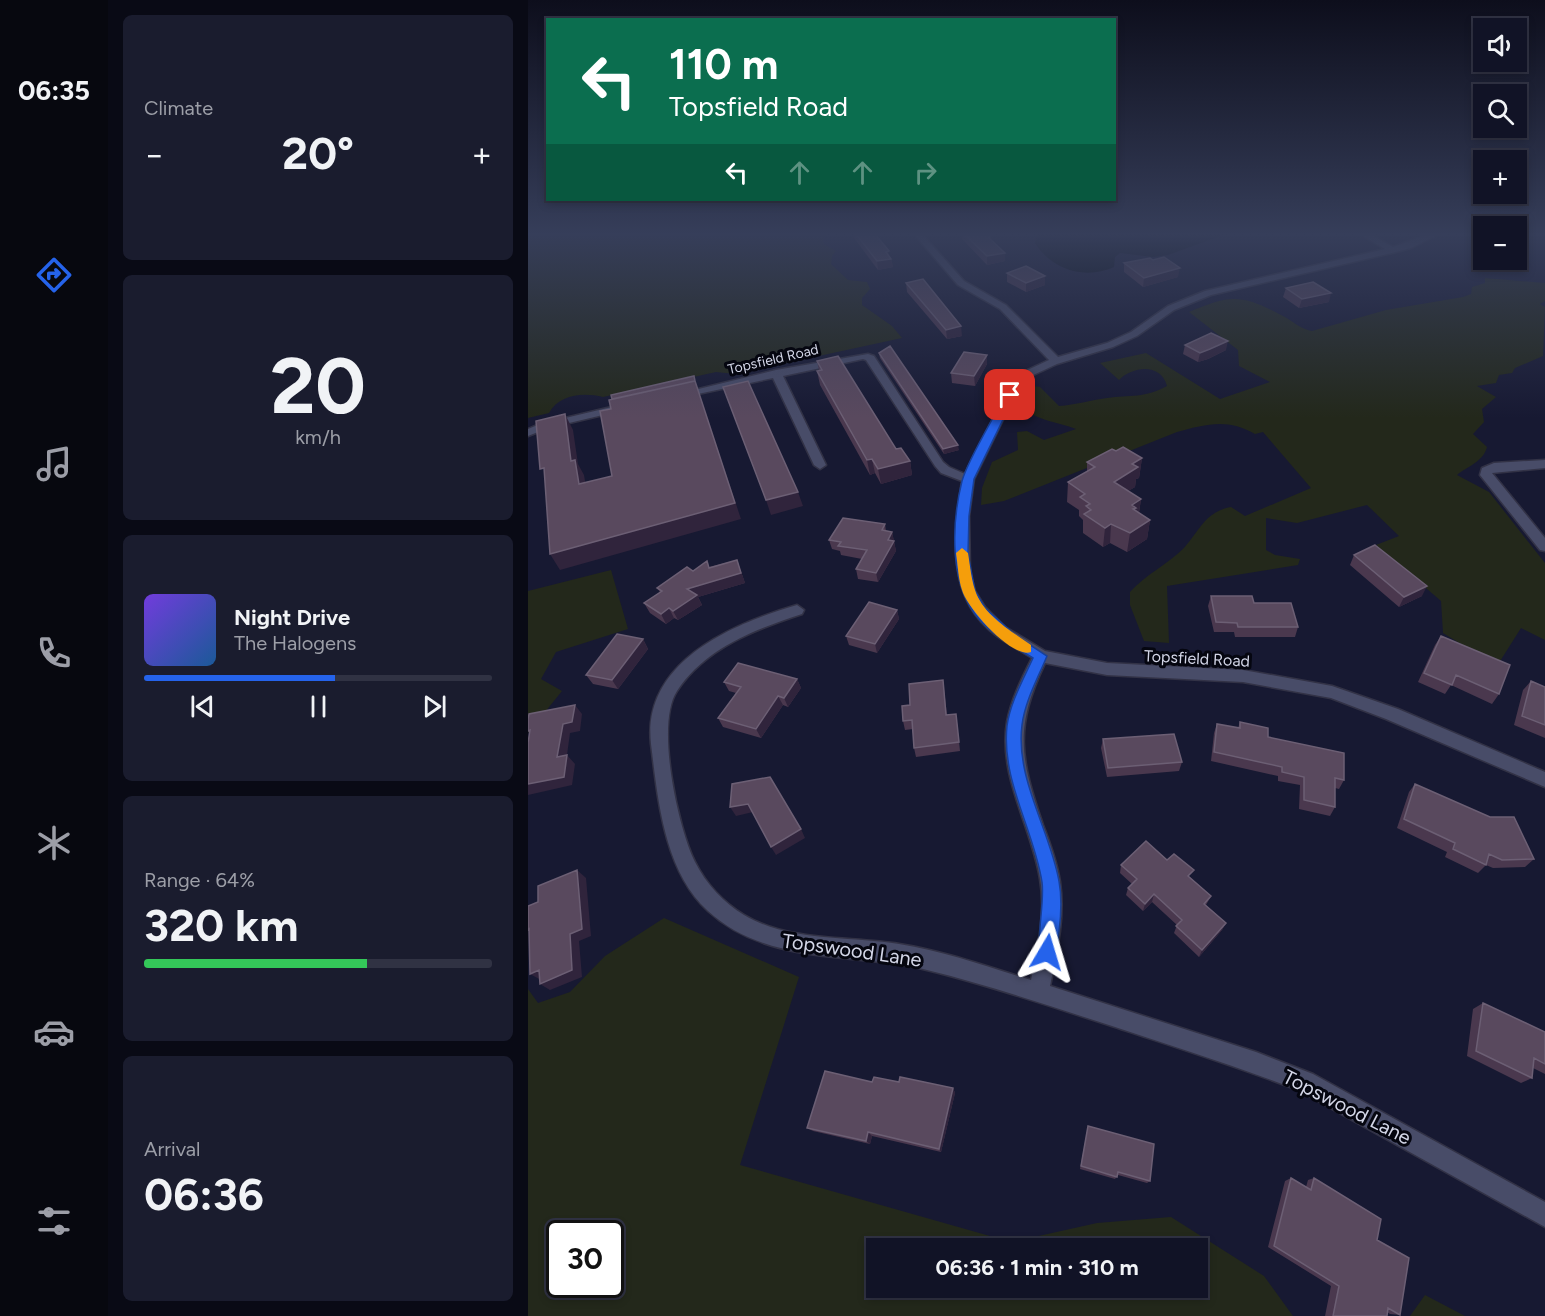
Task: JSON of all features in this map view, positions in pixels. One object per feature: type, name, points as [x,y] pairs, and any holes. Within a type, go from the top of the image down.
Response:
[{"type":"street","points":[[982,295],[1002,307],[1056,361]]},
{"type":"street","name":"Topsfield Road","points":[[1202,295],[1171,308],[1144,328],[1110,345],[1056,361],[1033,370],[1018,381],[968,479],[963,516],[962,554],[968,591],[980,611],[1000,630],[1041,656],[1107,669],[1243,676],[1332,692],[1392,714],[1545,780]]},
{"type":"street","name":"Topsfield Road","points":[[672,397],[856,355],[870,358],[939,464],[945,470],[968,479]]},
{"type":"street","points":[[776,373],[820,465]]},
{"type":"street","points":[[528,433],[544,426],[637,405]]},
{"type":"street","points":[[1545,464],[1494,467],[1486,471],[1486,475],[1545,547]]},
{"type":"street","name":"Topswood Lane","points":[[797,610],[741,628],[717,642],[686,668],[667,697],[660,715],[658,736],[678,841],[696,882],[714,904],[738,922],[760,934],[785,942],[856,948],[927,960],[1038,993],[1305,1082],[1545,1215]]},
{"type":"street","points":[[1038,993],[1052,916],[1050,882],[1020,778],[1014,746],[1014,726],[1025,688],[1041,656]]},
{"type":"green space","points":[[528,295],[864,295],[862,305],[892,326],[902,338],[736,374],[716,372],[603,397],[573,396],[559,402],[549,413],[528,418]]},
{"type":"green space","points":[[1545,295],[1545,301],[1540,304],[1545,307],[1543,356],[1515,368],[1512,373],[1499,375],[1496,383],[1477,386],[1496,397],[1482,409],[1484,422],[1473,434],[1487,447],[1479,460],[1457,475],[1489,492],[1545,563],[1545,640],[1521,628],[1497,666],[1443,633],[1441,601],[1376,545],[1399,536],[1367,505],[1297,523],[1266,518],[1266,550],[1275,555],[1300,559],[1298,565],[1167,586],[1169,643],[1144,641],[1130,605],[1130,592],[1184,548],[1209,517],[1222,509],[1231,507],[1245,516],[1311,488],[1263,432],[1255,434],[1226,424],[1188,429],[1004,501],[981,505],[982,488],[992,462],[1018,450],[1017,432],[1027,431],[1044,440],[1076,429],[1040,418],[1021,406],[1034,386],[1040,387],[1059,406],[1152,393],[1167,386],[1159,373],[1153,370],[1139,370],[1119,380],[1100,363],[1146,353],[1220,399],[1270,382],[1239,366],[1238,350],[1189,312],[1216,302],[1246,300],[1312,331],[1386,310],[1463,297]]},
{"type":"green space","points":[[611,570],[628,629],[556,652],[541,679],[562,691],[528,733],[528,591]]},
{"type":"green space","points":[[664,918],[799,977],[740,1165],[997,1238],[866,1238],[866,1298],[1208,1298],[1208,1240],[1264,1276],[1293,1316],[528,1316],[528,989],[538,1003],[570,992],[605,956]]},
{"type":"green space","points":[[1171,1217],[1204,1238],[1029,1238],[1097,1223]]},
{"type":"green space","points":[[1425,1295],[1465,1316],[1410,1316]]},
{"type":"building","points":[[917,295],[936,295],[961,326],[946,330]]},
{"type":"building","points":[[1297,295],[1319,295],[1302,299]]},
{"type":"building","points":[[1211,333],[1228,341],[1200,353],[1185,345]]},
{"type":"building","points":[[890,346],[958,445],[943,449],[879,353]]},
{"type":"building","points":[[964,352],[987,355],[974,376],[951,373]]},
{"type":"building","points":[[838,356],[896,449],[901,448],[910,461],[878,469],[872,459],[867,460],[817,371],[822,370],[817,361]]},
{"type":"building","points":[[694,376],[695,381],[612,399],[611,395]]},
{"type":"building","points":[[695,381],[735,503],[550,554],[544,468],[540,469],[536,421],[565,414],[571,461],[575,460],[579,484],[612,476],[600,411],[611,409],[609,400]]},
{"type":"building","points":[[748,381],[798,492],[766,500],[723,387]]},
{"type":"building","points":[[1123,447],[1142,458],[1132,464],[1138,467],[1114,482],[1141,499],[1132,505],[1136,508],[1133,509],[1150,520],[1130,533],[1111,524],[1105,528],[1084,514],[1091,510],[1086,506],[1090,504],[1080,497],[1085,494],[1068,482],[1095,467],[1087,462],[1112,449],[1116,451]]},
{"type":"building","points":[[843,518],[885,524],[882,530],[892,532],[888,540],[894,541],[876,573],[856,569],[867,550],[838,546],[841,542],[829,540]]},
{"type":"building","points":[[1375,545],[1427,586],[1404,597],[1354,555]]},
{"type":"building","points":[[737,560],[741,573],[687,589],[697,595],[673,611],[669,608],[661,614],[644,603],[662,591],[657,588],[687,567],[693,571],[707,561],[709,568]]},
{"type":"building","points":[[1211,596],[1252,596],[1254,603],[1291,603],[1298,627],[1238,627],[1237,623],[1216,622]]},
{"type":"building","points":[[869,602],[897,610],[875,644],[846,636]]},
{"type":"building","points":[[617,634],[643,639],[612,680],[586,675]]},
{"type":"building","points":[[1441,636],[1510,665],[1499,694],[1456,675],[1452,685],[1424,673]]},
{"type":"building","points":[[738,663],[797,679],[784,698],[778,696],[756,729],[718,718],[741,687],[724,682]]},
{"type":"building","points":[[943,680],[946,715],[956,714],[959,742],[914,748],[912,720],[903,721],[902,706],[910,705],[909,684]]},
{"type":"building","points":[[1531,681],[1545,687],[1545,725],[1522,716]]},
{"type":"building","points":[[575,705],[572,722],[563,724],[557,757],[567,755],[564,777],[528,784],[529,714]]},
{"type":"building","points":[[1240,722],[1268,728],[1268,737],[1344,753],[1344,780],[1335,778],[1335,807],[1304,800],[1304,777],[1282,772],[1282,767],[1214,752],[1217,724],[1240,728]]},
{"type":"building","points":[[1174,734],[1182,762],[1108,768],[1103,739]]},
{"type":"building","points":[[770,777],[801,829],[771,847],[748,804],[730,807],[732,784]]},
{"type":"building","points":[[1415,784],[1490,817],[1514,817],[1534,859],[1502,860],[1489,854],[1486,865],[1453,849],[1455,843],[1404,819]]},
{"type":"building","points":[[1146,841],[1167,860],[1174,854],[1194,870],[1188,876],[1211,896],[1204,904],[1226,923],[1202,950],[1176,926],[1182,920],[1154,894],[1145,904],[1128,888],[1137,879],[1121,865]]},
{"type":"building","points":[[577,870],[582,929],[570,934],[572,970],[540,984],[539,970],[530,974],[528,906],[538,902],[538,886]]},
{"type":"building","points":[[1483,1003],[1545,1032],[1545,1064],[1534,1058],[1532,1078],[1476,1051]]},
{"type":"building","points":[[825,1071],[872,1082],[874,1077],[899,1082],[900,1077],[953,1088],[939,1149],[868,1132],[866,1141],[807,1128]]},
{"type":"building","points":[[1088,1126],[1154,1144],[1150,1181],[1118,1172],[1117,1177],[1081,1166]]},
{"type":"building","points":[[1291,1178],[1311,1190],[1314,1178],[1381,1219],[1377,1240],[1409,1258],[1400,1315],[1388,1308],[1387,1316],[1333,1316],[1339,1286],[1274,1246]]},
{"type":"slow traffic","points":[[962,553],[963,573],[968,591],[980,611],[1000,630],[1026,649]]},
{"type":"route","points":[[1010,395],[968,479],[963,516],[963,573],[968,591],[980,611],[1010,638],[1041,656],[1025,688],[1019,707],[1014,726],[1014,746],[1020,778],[1042,846],[1050,882],[1052,916],[1047,952]]}]
